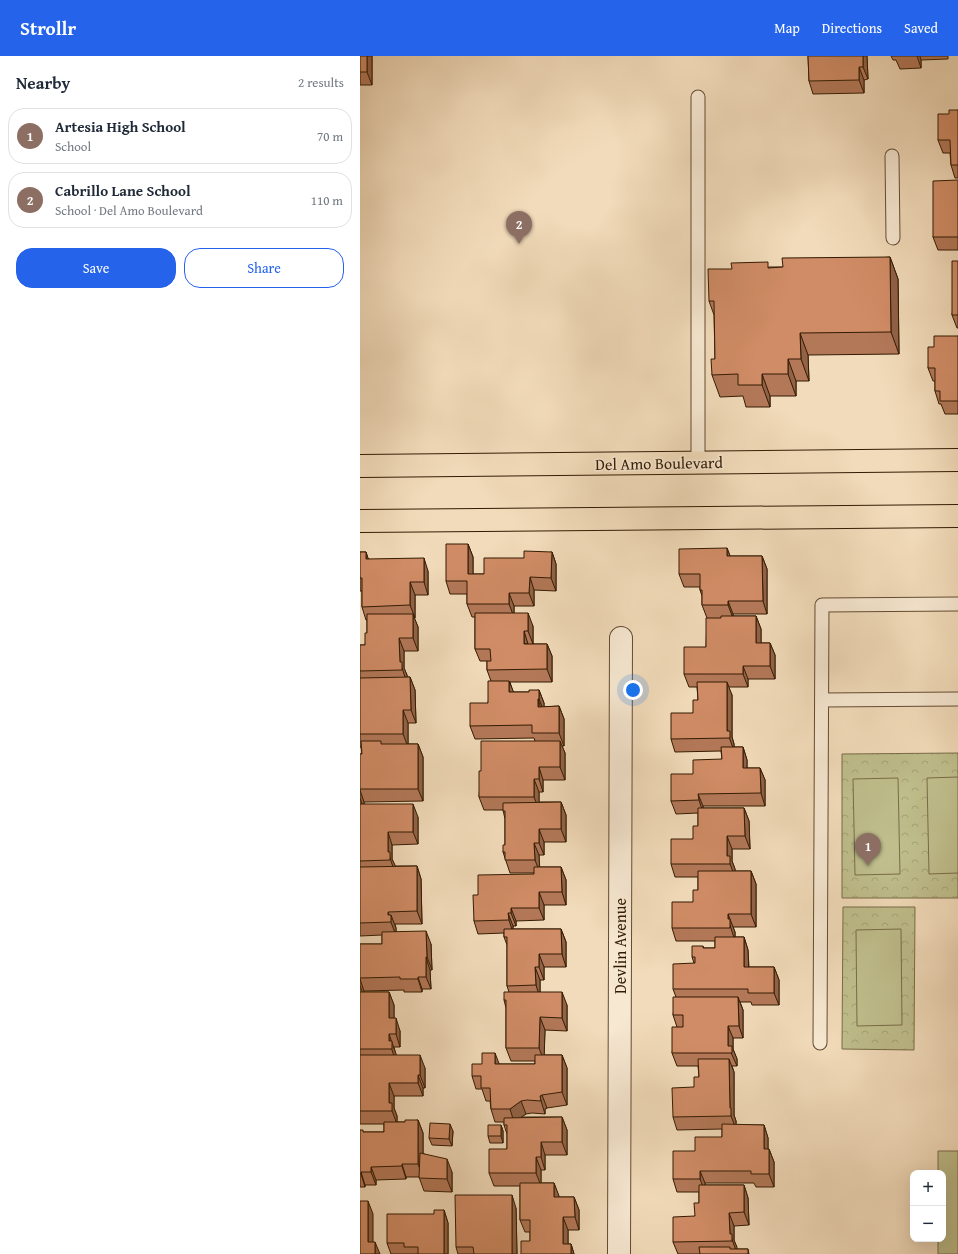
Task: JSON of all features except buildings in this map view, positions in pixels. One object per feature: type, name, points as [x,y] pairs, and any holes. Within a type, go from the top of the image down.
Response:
[{"type":"main road","name":"Del Amo Boulevard","points":[[360,466],[958,460]]},
{"type":"main road","points":[[360,521],[958,516]]},
{"type":"street","name":"Devlin Avenue","points":[[619,1254],[621,638]]},
{"type":"lane","points":[[698,97],[698,463]]},
{"type":"lane","points":[[892,156],[893,238]]},
{"type":"lane","points":[[820,1042],[822,605],[958,604]]},
{"type":"lane","points":[[822,700],[958,699]]},
{"type":"green space","points":[[958,753],[958,898],[842,898],[842,754]]},
{"type":"green space","points":[[958,777],[958,873],[929,874],[927,778]]},
{"type":"green space","points":[[898,778],[900,874],[855,875],[853,779]]},
{"type":"green space","points":[[843,907],[915,907],[914,1050],[842,1049]]},
{"type":"green space","points":[[901,929],[902,1025],[857,1026],[856,930]]},
{"type":"green space","points":[[938,1151],[958,1151],[958,1254],[938,1254],[938,1242],[946,1242],[946,1170],[938,1170]]},
{"type":"place","name":"Cabrillo Lane School","points":[[519,244]]},
{"type":"place","name":"Artesia High School","points":[[868,866]]}]
